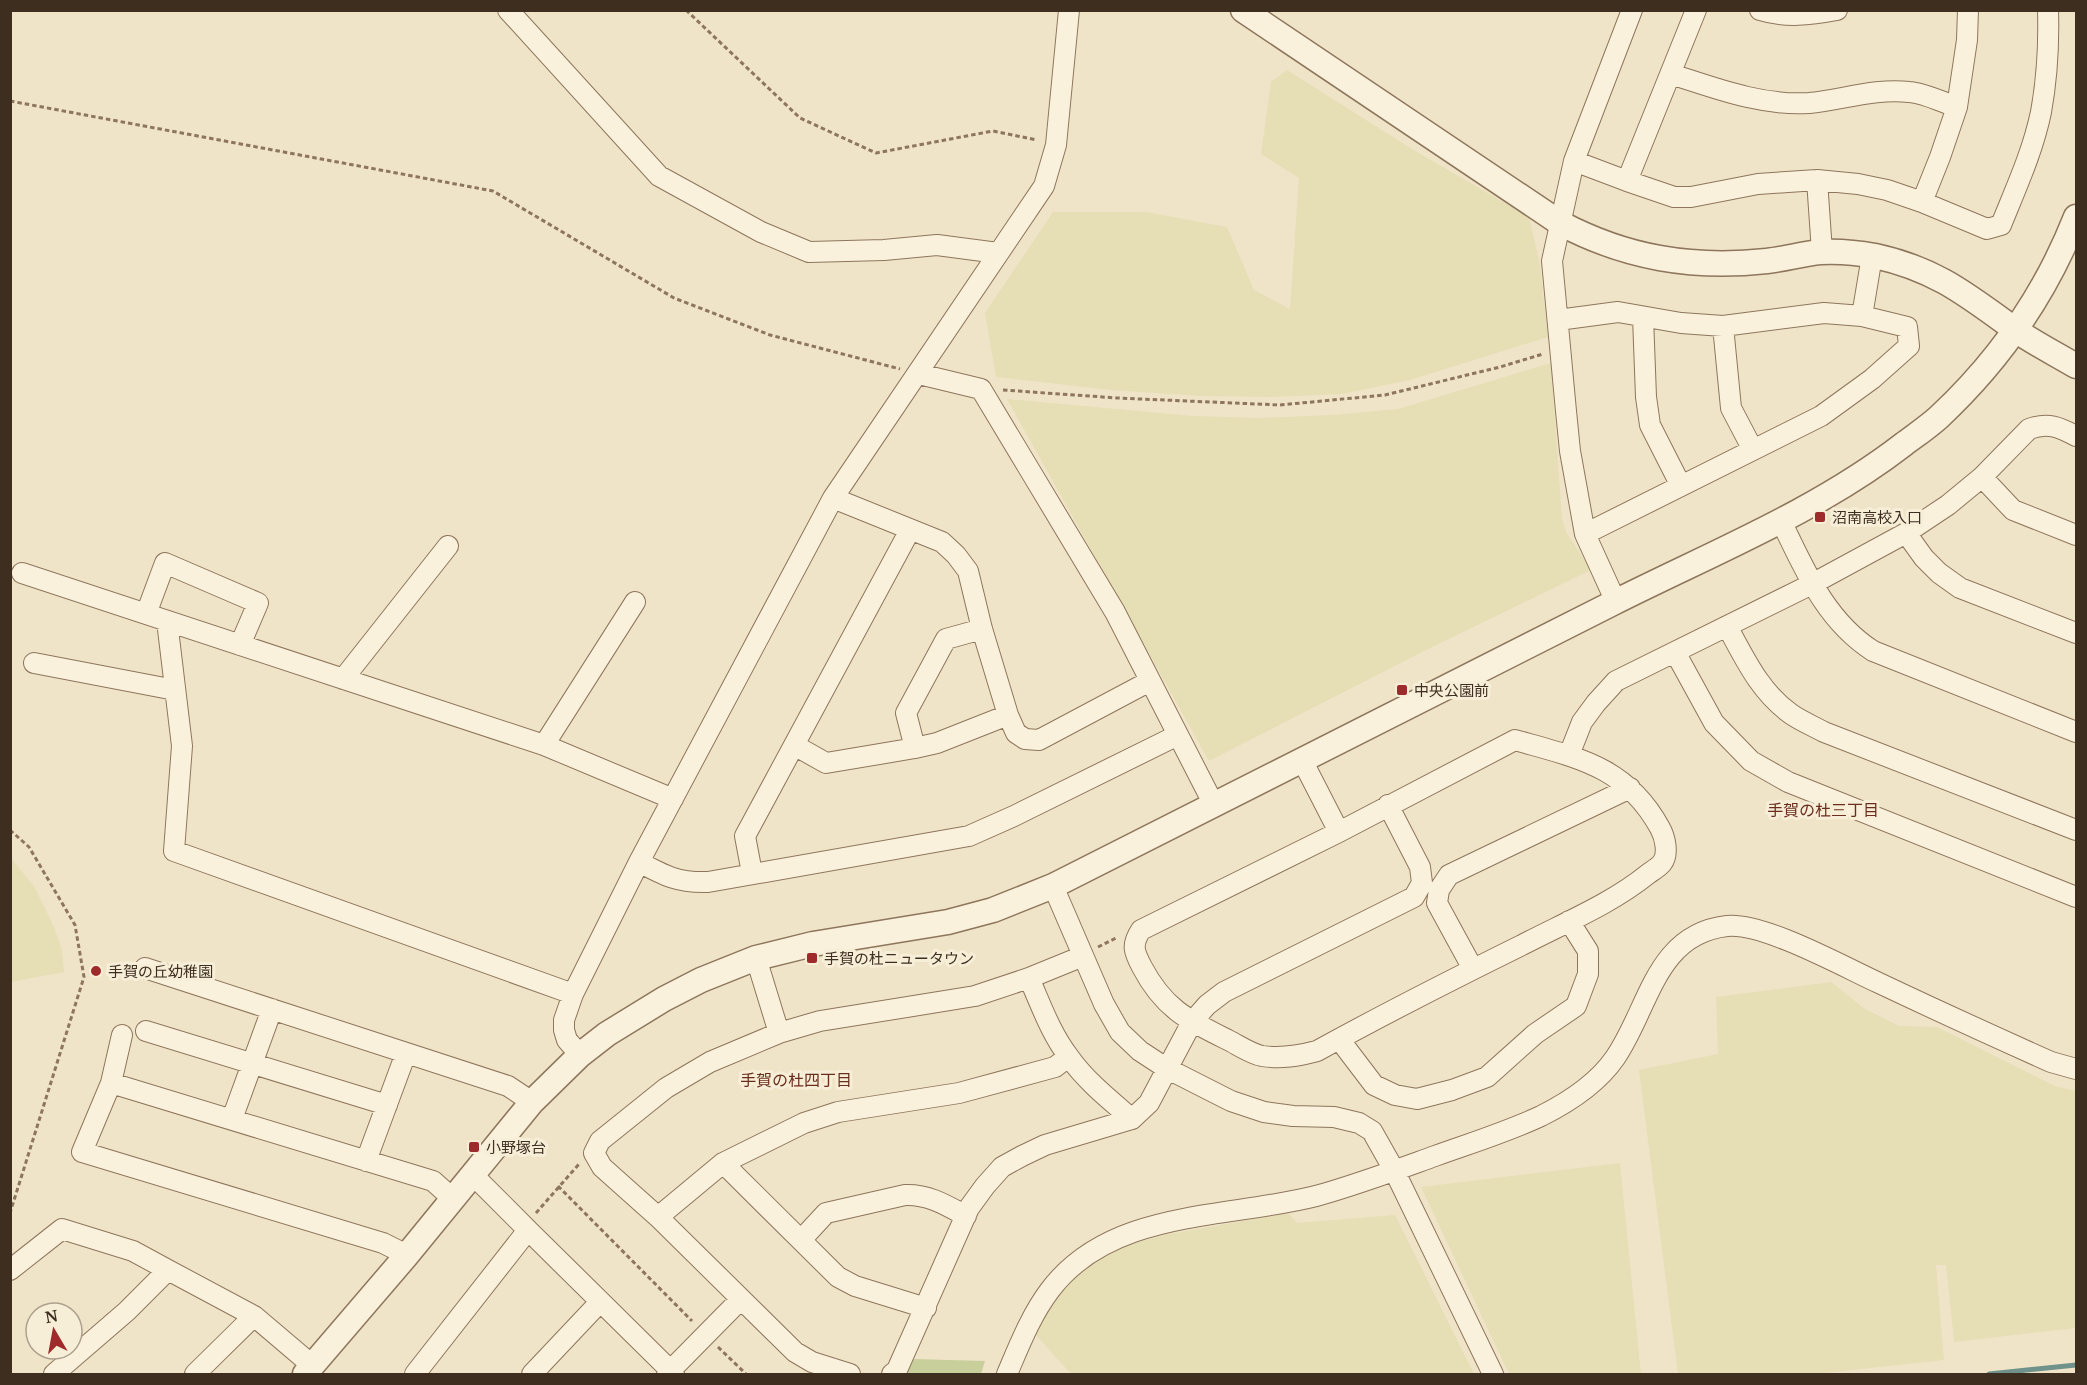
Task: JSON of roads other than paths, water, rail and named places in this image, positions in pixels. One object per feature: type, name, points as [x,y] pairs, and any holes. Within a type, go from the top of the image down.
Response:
[{"type":"street","points":[[508,10],[659,176],[761,232],[809,252],[884,250],[937,245],[998,253]]},
{"type":"street","points":[[580,1055],[567,1040],[564,1030],[564,1020],[573,994],[639,862],[833,498],[1044,186],[1056,145],[1069,10]]},
{"type":"street","points":[[1243,10],[1560,223],[1599,242],[1631,252],[1680,262],[1722,264],[1757,262],[1822,252],[1872,256],[1912,265],[1949,283],[2016,330],[2076,366]]},
{"type":"street","points":[[1616,602],[1586,534],[1570,451],[1552,261],[1574,161],[1632,10]]},
{"type":"street","points":[[1627,181],[1696,10]]},
{"type":"street","points":[[1760,10],[1772,14],[1800,16],[1837,10]]},
{"type":"street","points":[[1922,202],[1957,107],[1967,40],[1968,10]]},
{"type":"street","points":[[1574,161],[1674,196],[1692,197],[1758,183],[1817,180],[1858,184],[1887,190],[1987,229],[2001,225],[2026,162],[2041,112],[2049,47],[2048,10]]},
{"type":"street","points":[[1671,74],[1733,94],[1771,101],[1808,103],[1890,91],[1911,92],[1957,107]]},
{"type":"street","points":[[1817,180],[1822,252]]},
{"type":"street","points":[[10,1270],[62,1229],[133,1251],[254,1316],[309,1370],[407,1256],[532,1102],[580,1055],[607,1034],[664,999],[701,980],[756,958],[805,946],[948,922],[993,910],[1053,886],[1833,493],[1879,464],[1937,418],[1980,375],[2016,330],[2043,289],[2076,217]]},
{"type":"street","points":[[1862,316],[1872,256]]},
{"type":"street","points":[[1558,320],[1618,312],[1723,326],[1824,313],[1862,316],[1907,327],[1909,346],[1872,380],[1821,416],[1586,534]]},
{"type":"street","points":[[1643,317],[1646,397],[1650,425],[1681,486]]},
{"type":"street","points":[[1723,326],[1731,408],[1753,450]]},
{"type":"street","points":[[919,374],[981,389],[1115,612],[1214,805]]},
{"type":"street","points":[[1569,755],[1582,722],[1616,681],[1812,584],[1906,533],[1948,505],[1982,477],[2029,429],[2039,426],[2056,426],[2076,436]]},
{"type":"street","points":[[1982,477],[2013,510],[2076,535]]},
{"type":"street","points":[[833,498],[942,543],[956,555],[968,571],[982,629],[1008,715],[1016,734],[1025,740],[1039,740],[1150,681]]},
{"type":"street","points":[[1781,521],[1812,584],[1834,619],[1858,642],[1873,651],[2076,732]]},
{"type":"street","points":[[752,873],[745,836],[910,530]]},
{"type":"street","points":[[1906,533],[1924,558],[1939,573],[1960,588],[2076,633]]},
{"type":"street","points":[[343,679],[448,546]]},
{"type":"street","points":[[146,614],[165,563],[258,603],[240,645]]},
{"type":"street","points":[[22,573],[544,745],[673,799]]},
{"type":"street","points":[[544,745],[635,602]]},
{"type":"street","points":[[167,621],[182,746],[174,852],[573,994]]},
{"type":"street","points":[[1727,626],[1751,671],[1770,696],[1792,714],[1824,732],[2076,830]]},
{"type":"street","points":[[915,748],[906,713],[946,639],[982,629]]},
{"type":"street","points":[[1675,652],[1714,723],[1751,761],[1788,782],[2076,897]]},
{"type":"street","points":[[34,663],[175,690]]},
{"type":"street","points":[[794,745],[826,763],[915,748],[959,735],[1008,715]]},
{"type":"street","points":[[639,862],[668,877],[689,883],[708,882],[969,836],[1178,735]]},
{"type":"street","points":[[1515,740],[1569,755],[1613,774],[1630,788],[1651,811],[1664,835],[1666,854],[1663,863],[1630,889],[1317,1052],[1288,1058],[1259,1056],[1192,1022],[1168,1005],[1151,984],[1133,949],[1134,940],[1141,930],[1339,832],[1515,740]]},
{"type":"street","points":[[1302,760],[1339,832]]},
{"type":"street","points":[[1473,969],[1437,903],[1439,890],[1449,875],[1630,788]]},
{"type":"street","points":[[892,1374],[897,1370],[926,1308],[969,1208],[1002,1167],[1045,1145],[1132,1119],[1149,1103],[1192,1022],[1207,1005],[1224,992],[1414,897],[1422,883],[1420,867],[1388,805]]},
{"type":"street","points":[[1053,886],[1104,1004],[1120,1032],[1140,1051],[1166,1068],[1232,1101],[1264,1112],[1293,1116],[1334,1117],[1359,1123],[1372,1131],[1394,1170],[1493,1374]]},
{"type":"street","points":[[1339,1039],[1374,1085],[1395,1095],[1417,1099],[1452,1090],[1487,1077],[1535,1034],[1576,1006],[1588,974],[1588,951],[1569,921]]},
{"type":"street","points":[[1007,1374],[1048,1292],[1061,1277],[1088,1254],[1106,1243],[1144,1228],[1314,1196],[1394,1170],[1516,1127],[1545,1114],[1591,1085],[1617,1056],[1655,978],[1672,954],[1687,940],[1706,930],[1744,926],[1781,939],[2051,1062],[2076,1069]]},
{"type":"street","points":[[850,1374],[812,1362],[795,1352],[658,1217],[602,1167],[594,1153],[600,1141],[666,1088],[710,1062],[779,1033],[820,1021],[975,996],[1083,957]]},
{"type":"street","points":[[756,958],[779,1033]]},
{"type":"street","points":[[145,968],[508,1086],[532,1102]]},
{"type":"street","points":[[1029,978],[1047,1020],[1068,1057],[1096,1088],[1132,1119]]},
{"type":"street","points":[[232,1119],[272,1009]]},
{"type":"street","points":[[146,1032],[387,1105]]},
{"type":"street","points":[[122,1035],[111,1083],[82,1152],[383,1243],[407,1256]]},
{"type":"street","points":[[366,1161],[406,1053]]},
{"type":"street","points":[[658,1217],[723,1162],[804,1123],[826,1116],[959,1093],[1054,1067],[1068,1057]]},
{"type":"street","points":[[111,1083],[433,1181],[452,1198]]},
{"type":"street","points":[[723,1162],[838,1277],[855,1286],[926,1308]]},
{"type":"street","points":[[472,1174],[671,1373],[741,1299]]},
{"type":"street","points":[[801,1240],[826,1213],[904,1195],[939,1201],[966,1216]]},
{"type":"street","points":[[415,1374],[528,1230]]},
{"type":"street","points":[[54,1374],[104,1332],[168,1270]]},
{"type":"street","points":[[532,1374],[600,1302]]},
{"type":"street","points":[[195,1374],[254,1316]]},
{"type":"waterway","points":[[1989,1374],[2076,1365]]},
{"type":"place","name":"沼南高校入口","points":[[1820,517]]},
{"type":"place","name":"中央公園前","points":[[1402,690]]},
{"type":"place","name":"手賀の杜ニュータウン","points":[[812,958]]},
{"type":"place","name":"手賀の丘幼稚園","points":[[96,971]]},
{"type":"place","name":"小野塚台","points":[[474,1147]]},
{"type":"district","name":"手賀の杜三丁目","points":[[1823,810]]},
{"type":"district","name":"手賀の杜四丁目","points":[[796,1080]]}]
